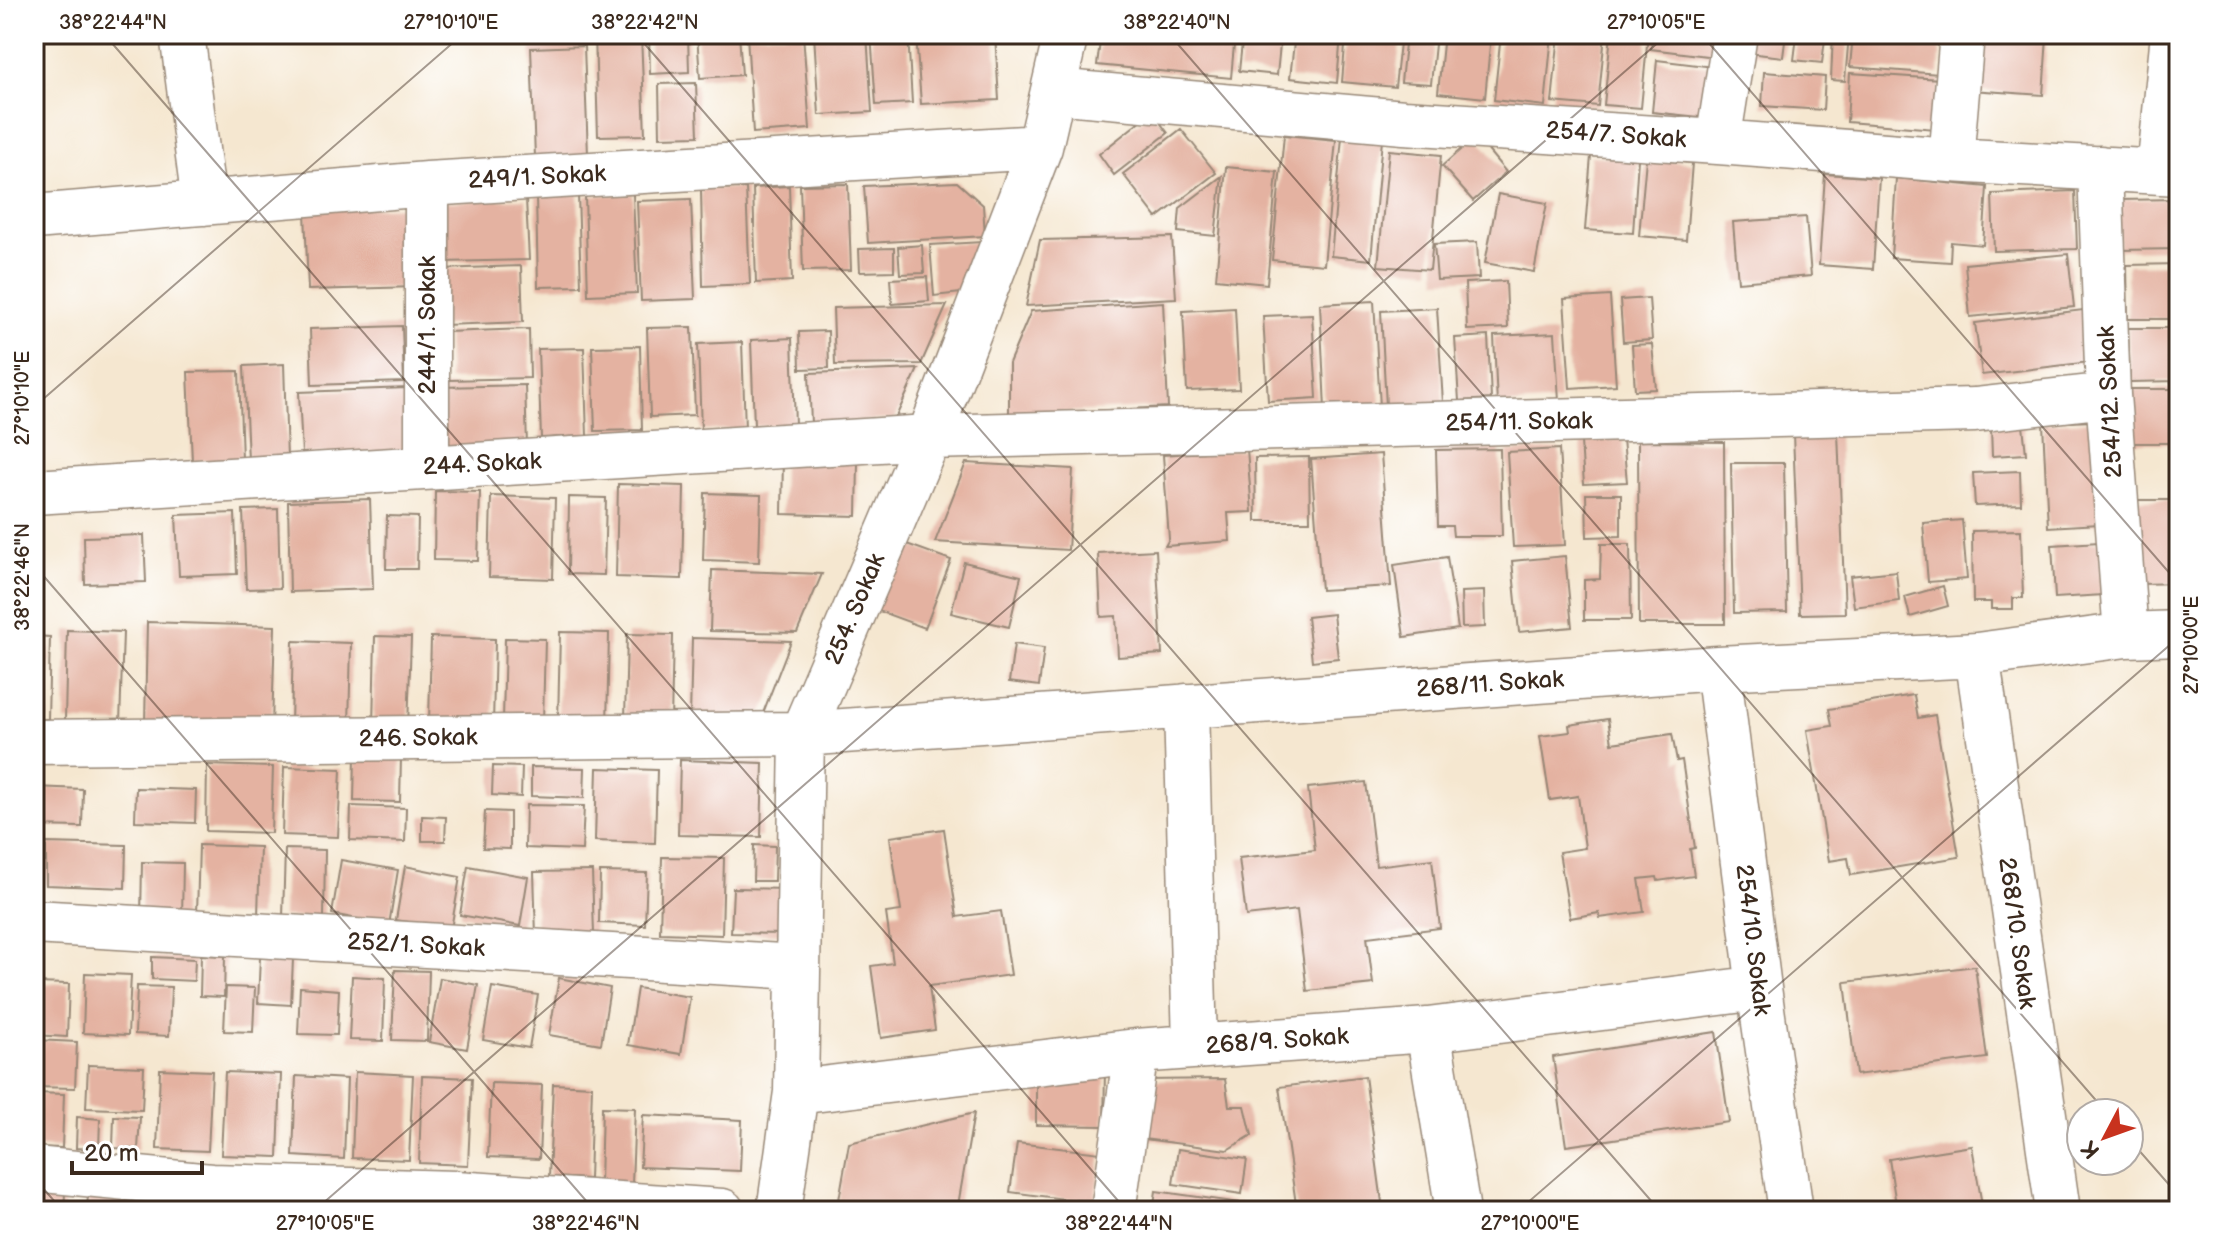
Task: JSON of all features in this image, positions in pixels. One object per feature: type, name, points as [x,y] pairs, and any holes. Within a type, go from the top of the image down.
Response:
[{"type":"street","points":[[182,34],[204,203]]},
{"type":"street","name":"254. Sokak","points":[[779,1211],[796,1092],[802,734],[929,437],[1040,147],[1066,34]]},
{"type":"street","points":[[1718,142],[1735,34]]},
{"type":"street","points":[[1951,160],[1962,34]]},
{"type":"street","points":[[2169,172],[2173,34]]},
{"type":"street","name":"254/7. Sokak","points":[[1053,91],[1404,122],[2169,172]]},
{"type":"street","name":"249/1. Sokak","points":[[34,217],[427,184],[1040,147]]},
{"type":"street","name":"254/12. Sokak","points":[[2100,168],[2108,395],[2126,635]]},
{"type":"street","name":"244/1. Sokak","points":[[427,184],[427,467]]},
{"type":"street","name":"254/11. Sokak","points":[[929,437],[1975,410],[2108,395]]},
{"type":"street","name":"244. Sokak","points":[[34,492],[929,437]]},
{"type":"street","name":"268/11. Sokak","points":[[802,734],[1718,668],[1977,655],[2126,635],[2179,633]]},
{"type":"street","name":"268/10. Sokak","points":[[1977,655],[2058,1211]]},
{"type":"street","name":"254/10. Sokak","points":[[1718,668],[1791,1211]]},
{"type":"street","points":[[1186,706],[1195,1046]]},
{"type":"street","name":"246. Sokak","points":[[34,742],[802,734]]},
{"type":"street","name":"252/1. Sokak","points":[[34,922],[798,967]]},
{"type":"street","name":"268/9. Sokak","points":[[796,1092],[1136,1051],[1428,1030],[1759,988]]},
{"type":"street","points":[[1428,1030],[1458,1211]]},
{"type":"street","points":[[1113,1211],[1136,1051]]},
{"type":"street","points":[[34,1169],[210,1198],[722,1211]]},
{"type":"building","points":[[595,34],[641,34],[645,135],[598,136]]},
{"type":"building","points":[[649,34],[688,34],[689,72],[650,74]]},
{"type":"building","points":[[697,34],[739,34],[742,75],[700,78]]},
{"type":"building","points":[[747,34],[803,34],[810,129],[753,133]]},
{"type":"building","points":[[814,34],[867,34],[872,112],[819,115]]},
{"type":"building","points":[[871,34],[908,34],[912,103],[876,105]]},
{"type":"building","points":[[995,34],[999,100],[921,104],[916,35]]},
{"type":"building","points":[[1101,34],[1235,34],[1231,78],[1097,65]]},
{"type":"building","points":[[1243,34],[1281,34],[1277,75],[1239,71]]},
{"type":"building","points":[[1295,34],[1341,34],[1337,83],[1290,78]]},
{"type":"building","points":[[1346,34],[1401,34],[1395,87],[1342,82]]},
{"type":"building","points":[[1406,34],[1436,34],[1431,84],[1401,82]]},
{"type":"building","points":[[1444,34],[1491,34],[1485,98],[1438,93]]},
{"type":"building","points":[[1501,34],[1552,34],[1545,106],[1494,100]]},
{"type":"building","points":[[1559,34],[1605,34],[1598,106],[1552,102]]},
{"type":"building","points":[[1611,34],[1648,34],[1641,108],[1604,105]]},
{"type":"building","points":[[1652,34],[1718,34],[1715,57],[1651,49]]},
{"type":"building","points":[[1750,34],[1786,34],[1783,57],[1748,53]]},
{"type":"building","points":[[1833,34],[1849,34],[1845,81],[1831,80]]},
{"type":"building","points":[[1853,34],[1941,34],[1939,74],[1850,67]]},
{"type":"building","points":[[1974,34],[2047,37],[2043,95],[1971,90]]},
{"type":"building","points":[[1797,36],[1825,39],[1822,63],[1794,60]]},
{"type":"building","points":[[584,46],[588,155],[535,157],[531,48]]},
{"type":"building","points":[[1657,60],[1714,67],[1709,118],[1652,112]]},
{"type":"building","points":[[1764,72],[1825,77],[1823,110],[1762,106]]},
{"type":"building","points":[[1850,73],[1940,79],[1936,129],[1847,122]]},
{"type":"building","points":[[696,83],[698,136],[660,137],[659,84]]},
{"type":"building","points":[[1152,112],[1168,133],[1114,175],[1099,154]]},
{"type":"building","points":[[1181,129],[1216,173],[1157,218],[1123,174]]},
{"type":"building","points":[[1284,135],[1336,140],[1324,265],[1272,260]]},
{"type":"building","points":[[1476,136],[1506,172],[1473,201],[1442,166]]},
{"type":"building","points":[[1342,137],[1382,140],[1371,260],[1331,256]]},
{"type":"building","points":[[1389,150],[1441,155],[1430,270],[1378,266]]},
{"type":"building","points":[[1591,156],[1638,159],[1633,233],[1585,230]]},
{"type":"building","points":[[1646,159],[1692,163],[1686,240],[1639,236]]},
{"type":"building","points":[[1226,167],[1277,172],[1267,284],[1216,279]]},
{"type":"building","points":[[1825,174],[1879,178],[1873,269],[1819,265]]},
{"type":"building","points":[[1222,176],[1215,236],[1178,232],[1180,208]]},
{"type":"building","points":[[1896,178],[1987,187],[1983,245],[1951,242],[1950,262],[1891,258]]},
{"type":"building","points":[[957,182],[983,205],[985,236],[868,243],[864,186]]},
{"type":"building","points":[[848,184],[851,270],[803,271],[800,185]]},
{"type":"building","points":[[789,186],[792,281],[756,283],[753,188]]},
{"type":"building","points":[[746,188],[750,284],[703,286],[701,189]]},
{"type":"building","points":[[2075,191],[2077,249],[1994,251],[1992,194]]},
{"type":"building","points":[[578,194],[581,286],[538,287],[536,196]]},
{"type":"building","points":[[633,194],[637,293],[588,295],[585,196]]},
{"type":"building","points":[[1498,194],[1547,203],[1534,272],[1485,263]]},
{"type":"building","points":[[526,199],[529,260],[442,262],[440,202]]},
{"type":"building","points":[[691,199],[695,299],[641,301],[637,201]]},
{"type":"building","points":[[2179,199],[2179,249],[2119,250],[2118,200]]},
{"type":"building","points":[[413,207],[416,287],[308,290],[305,210]]},
{"type":"building","points":[[1806,217],[1811,276],[1738,282],[1733,222]]},
{"type":"building","points":[[1172,237],[1176,298],[1026,306],[1040,240]]},
{"type":"building","points":[[982,242],[970,292],[934,296],[930,245]]},
{"type":"building","points":[[1477,242],[1479,278],[1437,280],[1434,244]]},
{"type":"building","points":[[922,245],[924,273],[900,274],[898,247]]},
{"type":"building","points":[[894,248],[894,271],[860,272],[859,249]]},
{"type":"building","points":[[2068,254],[2074,307],[1970,317],[1965,264]]},
{"type":"building","points":[[2179,264],[2179,319],[2128,319],[2127,265]]},
{"type":"building","points":[[521,266],[523,322],[444,325],[442,269]]},
{"type":"building","points":[[927,277],[929,301],[892,304],[890,279]]},
{"type":"building","points":[[1506,281],[1508,328],[1467,330],[1465,283]]},
{"type":"building","points":[[1610,296],[1616,385],[1570,388],[1564,299]]},
{"type":"building","points":[[1649,298],[1652,340],[1623,342],[1620,300]]},
{"type":"building","points":[[1374,301],[1380,407],[1325,409],[1320,304]]},
{"type":"building","points":[[1163,302],[1168,407],[1009,415],[1009,363],[1031,311]]},
{"type":"building","points":[[947,305],[921,364],[835,365],[833,308]]},
{"type":"building","points":[[1235,308],[1239,389],[1187,391],[1183,311]]},
{"type":"building","points":[[1437,308],[1443,403],[1386,406],[1381,311]]},
{"type":"building","points":[[2083,310],[2090,362],[1982,375],[1975,323]]},
{"type":"building","points":[[1312,314],[1317,398],[1268,401],[1263,316]]},
{"type":"building","points":[[402,326],[404,382],[312,385],[310,329]]},
{"type":"building","points":[[692,327],[695,415],[650,417],[647,328]]},
{"type":"building","points":[[2128,328],[2179,328],[2179,381],[2130,382]]},
{"type":"building","points":[[529,329],[530,378],[449,380],[447,332]]},
{"type":"building","points":[[828,331],[829,368],[800,369],[799,332]]},
{"type":"building","points":[[1555,333],[1559,401],[1497,405],[1494,336]]},
{"type":"building","points":[[1488,336],[1491,399],[1459,401],[1455,338]]},
{"type":"building","points":[[792,338],[795,425],[754,426],[751,340]]},
{"type":"building","points":[[742,342],[745,429],[701,430],[698,344]]},
{"type":"building","points":[[1652,344],[1656,389],[1635,390],[1632,345]]},
{"type":"building","points":[[640,346],[642,430],[595,431],[592,347]]},
{"type":"building","points":[[584,348],[587,436],[541,438],[538,349]]},
{"type":"building","points":[[284,364],[287,459],[248,460],[244,366]]},
{"type":"building","points":[[918,369],[895,419],[811,424],[809,373]]},
{"type":"building","points":[[239,371],[242,460],[192,461],[188,372]]},
{"type":"building","points":[[525,385],[527,445],[441,448],[439,387]]},
{"type":"building","points":[[407,388],[409,451],[302,454],[299,392]]},
{"type":"building","points":[[2130,389],[2179,389],[2179,443],[2131,443]]},
{"type":"building","points":[[2094,421],[2099,524],[2048,527],[2043,423]]},
{"type":"building","points":[[2023,425],[2026,454],[1992,456],[1991,427]]},
{"type":"building","points":[[1838,432],[1845,613],[1800,614],[1793,433]]},
{"type":"building","points":[[1623,439],[1627,482],[1584,484],[1581,442]]},
{"type":"building","points":[[1638,441],[1724,442],[1725,624],[1639,624]]},
{"type":"building","points":[[1247,449],[1252,512],[1228,513],[1230,541],[1165,546],[1169,539],[1163,455]]},
{"type":"building","points":[[1500,449],[1502,536],[1453,536],[1452,526],[1438,526],[1436,450]]},
{"type":"building","points":[[1559,449],[1565,545],[1513,547],[1507,452]]},
{"type":"building","points":[[1381,454],[1391,586],[1321,590],[1311,459]]},
{"type":"building","points":[[1309,457],[1310,521],[1256,521],[1255,458]]},
{"type":"building","points":[[783,458],[858,461],[857,516],[782,514]]},
{"type":"building","points":[[966,463],[1073,469],[1068,550],[935,542]]},
{"type":"building","points":[[1731,463],[1784,463],[1787,612],[1734,613]]},
{"type":"building","points":[[2020,471],[2021,504],[1975,506],[1973,473]]},
{"type":"building","points":[[618,484],[684,486],[682,579],[616,577]]},
{"type":"building","points":[[435,491],[480,492],[478,561],[434,560]]},
{"type":"building","points":[[705,493],[761,495],[759,562],[703,560]]},
{"type":"building","points":[[1586,494],[1621,494],[1621,536],[1587,537]]},
{"type":"building","points":[[491,496],[555,498],[553,579],[489,577]]},
{"type":"building","points":[[569,497],[606,498],[604,575],[568,574]]},
{"type":"building","points":[[370,499],[373,589],[290,592],[288,502]]},
{"type":"building","points":[[2138,500],[2179,500],[2179,583],[2140,584]]},
{"type":"building","points":[[278,509],[280,588],[246,589],[243,510]]},
{"type":"building","points":[[235,513],[237,574],[179,576],[176,515]]},
{"type":"building","points":[[387,516],[418,517],[417,569],[386,569]]},
{"type":"building","points":[[1962,520],[1967,579],[1928,582],[1923,523]]},
{"type":"building","points":[[2021,530],[2023,598],[2013,598],[2013,609],[1991,609],[1991,602],[1973,602],[1972,531]]},
{"type":"building","points":[[144,535],[146,582],[85,584],[84,537]]},
{"type":"building","points":[[893,539],[951,560],[925,628],[868,607]]},
{"type":"building","points":[[2099,542],[2103,595],[2055,598],[2052,545]]},
{"type":"building","points":[[1601,544],[1630,544],[1631,620],[1584,620],[1584,580],[1600,579]]},
{"type":"building","points":[[1156,550],[1162,654],[1118,657],[1116,616],[1101,617],[1098,553]]},
{"type":"building","points":[[1565,556],[1572,627],[1519,632],[1512,561]]},
{"type":"building","points":[[1447,557],[1458,629],[1404,637],[1394,565]]},
{"type":"building","points":[[964,562],[1021,576],[1009,627],[951,613]]},
{"type":"building","points":[[712,570],[822,574],[797,633],[710,631]]},
{"type":"building","points":[[1896,571],[1899,601],[1854,607],[1850,576]]},
{"type":"building","points":[[1943,586],[1948,606],[1910,617],[1905,597]]},
{"type":"building","points":[[1484,591],[1485,627],[1462,628],[1461,592]]},
{"type":"building","points":[[1333,614],[1338,658],[1312,661],[1307,617]]},
{"type":"building","points":[[147,622],[275,626],[272,727],[145,724]]},
{"type":"building","points":[[67,630],[123,632],[120,724],[65,721]]},
{"type":"building","points":[[560,632],[609,633],[607,726],[558,724]]},
{"type":"building","points":[[627,634],[673,635],[671,722],[625,720]]},
{"type":"building","points":[[34,636],[50,637],[48,719],[34,719]]},
{"type":"building","points":[[375,636],[411,637],[408,728],[373,727]]},
{"type":"building","points":[[431,637],[495,639],[493,725],[429,723]]},
{"type":"building","points":[[505,638],[545,639],[543,722],[503,721]]},
{"type":"building","points":[[692,638],[791,641],[763,713],[690,718]]},
{"type":"building","points":[[293,641],[351,643],[349,726],[291,725]]},
{"type":"building","points":[[1014,644],[1044,648],[1039,686],[1009,682]]},
{"type":"building","points":[[1914,695],[1918,718],[1935,715],[1959,857],[1851,875],[1848,858],[1829,861],[1807,730],[1832,726],[1829,709]]},
{"type":"building","points":[[1608,719],[1612,743],[1672,734],[1677,761],[1682,760],[1695,848],[1690,849],[1694,876],[1658,881],[1657,877],[1639,879],[1644,912],[1600,918],[1599,913],[1570,918],[1559,852],[1585,848],[1578,796],[1550,800],[1540,736],[1570,732],[1569,725]]},
{"type":"building","points":[[355,756],[401,757],[400,802],[354,801]]},
{"type":"building","points":[[680,760],[763,763],[761,837],[678,835]]},
{"type":"building","points":[[207,765],[273,767],[271,833],[206,831]]},
{"type":"building","points":[[493,766],[522,767],[521,797],[492,795]]},
{"type":"building","points":[[284,767],[341,769],[338,837],[282,835]]},
{"type":"building","points":[[531,767],[585,768],[584,798],[531,796]]},
{"type":"building","points":[[597,768],[657,770],[655,843],[595,841]]},
{"type":"building","points":[[1366,782],[1376,866],[1432,859],[1440,928],[1367,937],[1373,984],[1307,991],[1297,910],[1246,916],[1239,858],[1315,850],[1308,788]]},
{"type":"building","points":[[34,787],[83,789],[82,827],[34,826]]},
{"type":"building","points":[[136,788],[196,790],[195,823],[135,821]]},
{"type":"building","points":[[526,805],[584,806],[582,850],[525,848]]},
{"type":"building","points":[[351,806],[406,808],[405,842],[350,840]]},
{"type":"building","points":[[485,811],[510,812],[510,849],[483,848]]},
{"type":"building","points":[[422,816],[446,817],[445,841],[422,841]]},
{"type":"building","points":[[944,829],[957,917],[1001,911],[1011,975],[929,986],[935,1030],[881,1038],[871,966],[893,963],[886,913],[901,911],[890,837]]},
{"type":"building","points":[[46,843],[126,845],[125,888],[46,885]]},
{"type":"building","points":[[199,845],[260,847],[258,916],[197,914]]},
{"type":"building","points":[[754,845],[775,846],[774,881],[753,881]]},
{"type":"building","points":[[285,849],[325,850],[324,918],[283,917]]},
{"type":"building","points":[[662,857],[724,858],[722,935],[660,933]]},
{"type":"building","points":[[341,860],[398,870],[389,925],[332,914]]},
{"type":"building","points":[[142,862],[183,863],[182,919],[141,918]]},
{"type":"building","points":[[405,866],[460,877],[451,929],[396,920]]},
{"type":"building","points":[[468,866],[528,877],[520,926],[460,915]]},
{"type":"building","points":[[592,871],[594,934],[536,936],[534,872]]},
{"type":"building","points":[[600,872],[647,873],[645,925],[599,923]]},
{"type":"building","points":[[733,888],[787,889],[786,934],[731,933]]},
{"type":"building","points":[[201,955],[225,956],[224,997],[200,996]]},
{"type":"building","points":[[152,957],[195,959],[194,981],[152,979]]},
{"type":"building","points":[[260,957],[293,959],[291,1005],[258,1003]]},
{"type":"building","points":[[1975,966],[1987,1058],[1856,1075],[1845,982]]},
{"type":"building","points":[[395,970],[429,971],[427,1041],[392,1040]]},
{"type":"building","points":[[85,973],[131,975],[128,1035],[83,1033]]},
{"type":"building","points":[[352,976],[385,978],[383,1041],[349,1040]]},
{"type":"building","points":[[440,978],[478,985],[467,1049],[429,1042]]},
{"type":"building","points":[[559,978],[610,988],[601,1044],[549,1035]]},
{"type":"building","points":[[34,983],[69,984],[67,1037],[34,1035]]},
{"type":"building","points":[[137,986],[171,987],[169,1036],[135,1034]]},
{"type":"building","points":[[226,987],[255,988],[253,1032],[224,1031]]},
{"type":"building","points":[[300,987],[339,990],[337,1035],[298,1034]]},
{"type":"building","points":[[492,987],[538,995],[529,1048],[483,1040]]},
{"type":"building","points":[[637,988],[690,997],[681,1054],[628,1045]]},
{"type":"building","points":[[1716,1032],[1729,1122],[1566,1146],[1553,1057]]},
{"type":"building","points":[[35,1040],[77,1042],[75,1088],[34,1087]]},
{"type":"building","points":[[88,1065],[144,1067],[142,1110],[86,1108]]},
{"type":"building","points":[[1036,1068],[1105,1068],[1104,1126],[1036,1125]]},
{"type":"building","points":[[160,1069],[212,1071],[208,1151],[157,1149]]},
{"type":"building","points":[[225,1072],[281,1074],[278,1157],[221,1155]]},
{"type":"building","points":[[355,1072],[413,1075],[409,1160],[352,1158]]},
{"type":"building","points":[[296,1076],[347,1079],[344,1159],[293,1156]]},
{"type":"building","points":[[422,1076],[472,1078],[468,1165],[419,1163]]},
{"type":"building","points":[[1365,1076],[1383,1210],[1297,1211],[1279,1087]]},
{"type":"building","points":[[1225,1079],[1229,1106],[1245,1106],[1252,1135],[1227,1150],[1136,1138],[1144,1080]]},
{"type":"building","points":[[491,1083],[542,1085],[539,1159],[488,1157]]},
{"type":"building","points":[[553,1084],[592,1086],[589,1179],[549,1177]]},
{"type":"building","points":[[34,1093],[64,1094],[62,1148],[34,1147]]},
{"type":"building","points":[[602,1107],[635,1108],[632,1184],[600,1183]]},
{"type":"building","points":[[974,1113],[957,1211],[837,1211],[849,1143]]},
{"type":"building","points":[[643,1115],[742,1120],[740,1171],[640,1167]]},
{"type":"building","points":[[114,1116],[140,1117],[138,1149],[113,1148]]},
{"type":"building","points":[[77,1117],[100,1119],[99,1149],[76,1148]]},
{"type":"building","points":[[1017,1143],[1101,1153],[1095,1203],[1010,1192]]},
{"type":"building","points":[[1972,1146],[1983,1211],[1897,1211],[1889,1159]]},
{"type":"building","points":[[1178,1149],[1247,1159],[1242,1194],[1173,1184]]},
{"type":"building","points":[[1156,1191],[1241,1203],[1240,1211],[1153,1211]]},
{"type":"building","points":[[34,1192],[65,1193],[64,1211],[34,1211]]},
{"type":"building","points":[[88,1193],[138,1195],[138,1211],[87,1211]]},
{"type":"building","points":[[150,1198],[190,1199],[189,1211],[150,1211]]}]
